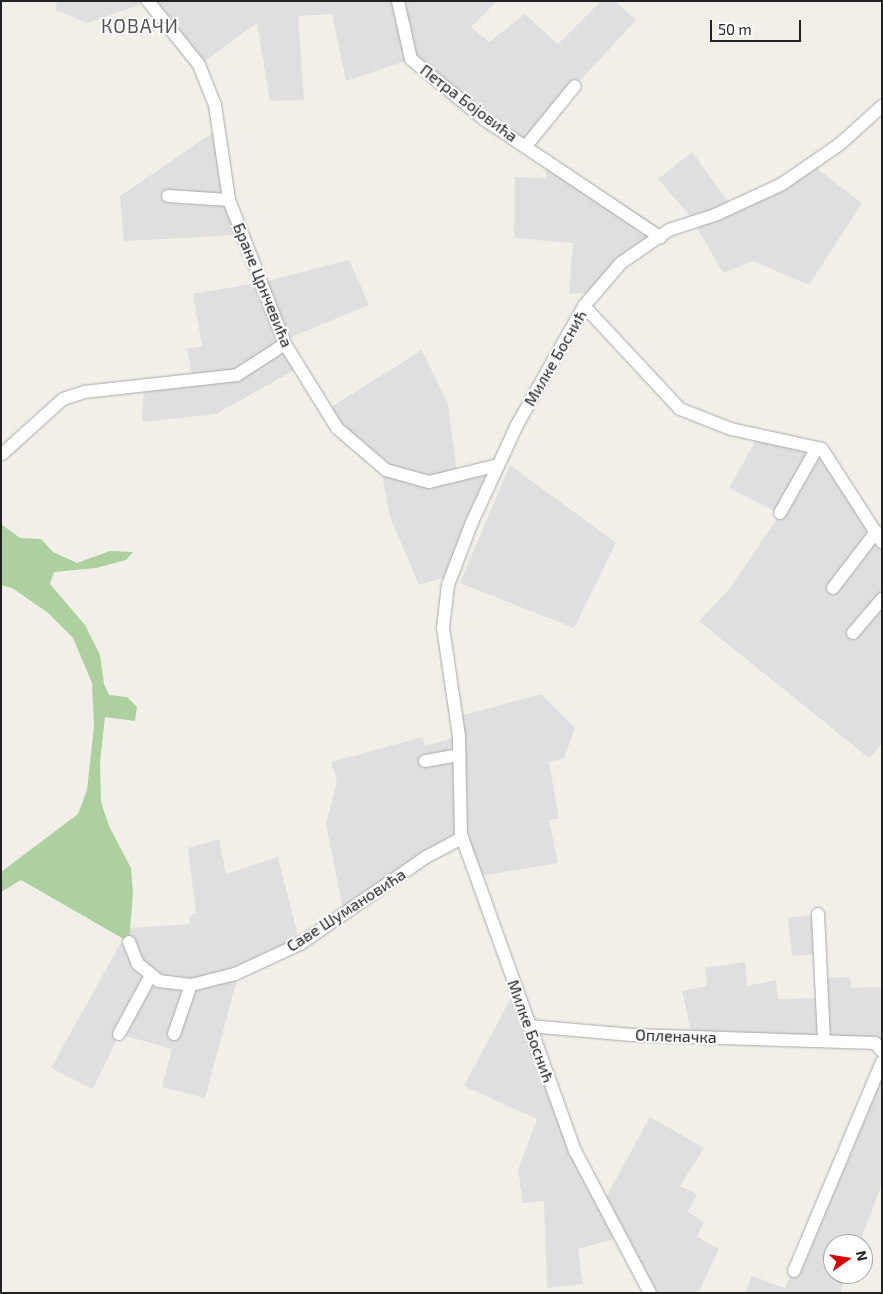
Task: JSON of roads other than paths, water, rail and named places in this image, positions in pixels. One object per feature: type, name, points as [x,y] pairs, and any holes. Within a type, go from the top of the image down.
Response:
[{"type":"street","name":"Бране Црнчевића","points":[[148,1],[199,65],[215,105],[229,200],[285,344],[337,428],[386,470],[429,482],[498,465]]},
{"type":"street","name":"Петра Бојовића","points":[[398,1],[411,59],[485,120],[660,237]]},
{"type":"street","name":"Петра Бојовића","points":[[526,146],[575,86]]},
{"type":"street","name":"Милке Боснић","points":[[650,1293],[575,1150],[462,838],[460,736],[443,628],[448,585],[517,424],[584,306],[621,263],[660,237],[782,184],[840,144],[882,106]]},
{"type":"street","points":[[168,196],[229,200]]},
{"type":"street","points":[[584,306],[680,409],[731,429],[822,449],[842,477],[879,537],[833,588]]},
{"type":"street","points":[[2,454],[63,399],[84,392],[237,375],[285,344]]},
{"type":"street","points":[[780,513],[818,448]]},
{"type":"street","points":[[853,633],[882,598]]},
{"type":"street","points":[[425,761],[459,755]]},
{"type":"street","name":"Саве Шумановића","points":[[129,942],[138,964],[159,981],[191,985],[235,974],[300,944],[426,857],[462,838]]},
{"type":"street","points":[[818,914],[824,1040]]},
{"type":"street","points":[[119,1034],[151,975]]},
{"type":"street","points":[[174,1034],[191,985]]},
{"type":"street","name":"Опленачка","points":[[529,1026],[632,1035],[875,1043],[882,1051]]},
{"type":"street","points":[[794,1270],[882,1062]]},
{"type":"district","name":"КОВАЧИ","points":[[140,26]]}]
